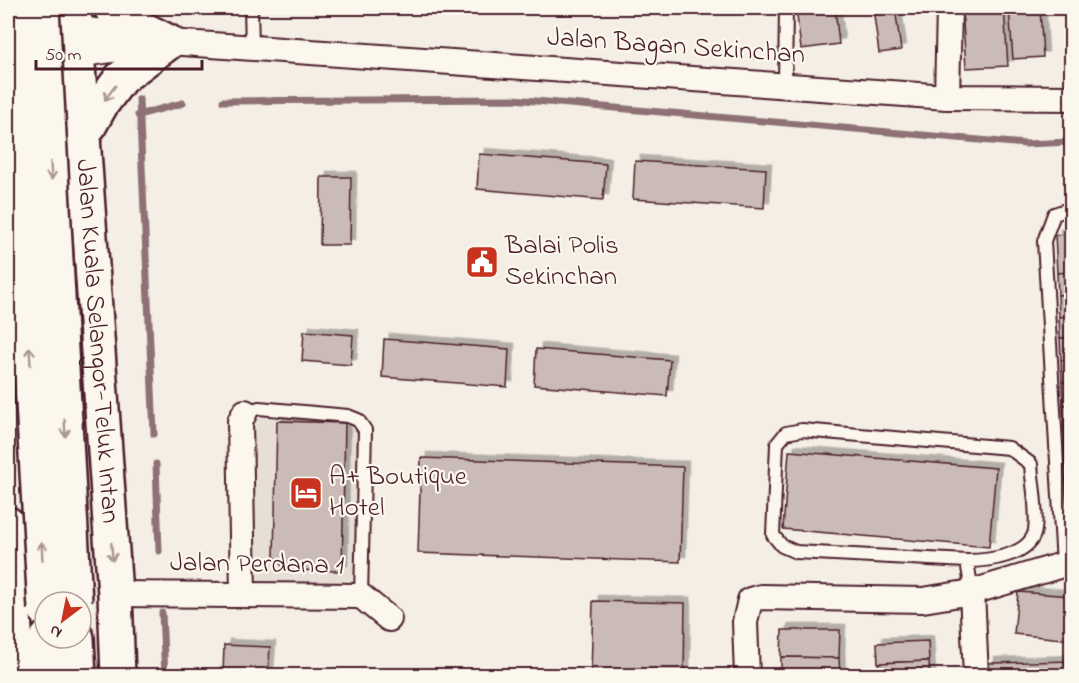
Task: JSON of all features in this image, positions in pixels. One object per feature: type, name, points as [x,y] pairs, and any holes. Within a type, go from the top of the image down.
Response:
[{"type":"highway","points":[[9,8],[44,590]]},
{"type":"highway","name":"Jalan Kuala Selangor-Teluk Intan","points":[[42,8],[74,590]]},
{"type":"highway","points":[[8,133],[25,124],[52,124],[84,147],[101,105],[122,78],[169,42],[121,18],[111,8]]},
{"type":"highway","name":"Jalan Kuala Selangor-Teluk Intan","points":[[76,30],[115,594],[118,675]]},
{"type":"highway","points":[[8,524],[18,675]]},
{"type":"highway","points":[[48,650],[49,675]]},
{"type":"highway","points":[[78,650],[79,675]]},
{"type":"street","points":[[947,97],[948,8]]},
{"type":"street","name":"Jalan Bagan Sekinchan","points":[[8,61],[76,30]]},
{"type":"street","name":"Jalan Bagan Sekinchan","points":[[8,32],[76,30],[169,42],[252,46],[947,97],[1071,98]]},
{"type":"street","points":[[243,594],[240,421],[245,411]]},
{"type":"street","points":[[747,675],[745,622],[750,600],[761,597],[923,600],[972,592],[1067,563]]},
{"type":"street","points":[[972,592],[976,675]]},
{"type":"street","name":"Jalan Perdana 1","points":[[115,594],[361,596],[389,619]]},
{"type":"lane","points":[[251,8],[252,46]]},
{"type":"lane","points":[[785,85],[786,8]]},
{"type":"lane","points":[[1067,563],[1044,241],[1054,214],[1071,208]]},
{"type":"lane","points":[[245,411],[259,408],[348,416],[358,420],[365,430],[361,596]]},
{"type":"lane","points":[[802,430],[1009,448],[1019,453],[1031,464],[1035,531],[1027,544],[1016,551],[992,560],[967,561],[796,552],[782,546],[773,535],[777,444],[786,433],[802,430]]},
{"type":"lane","points":[[967,561],[972,592]]},
{"type":"shaded area","points":[[259,414],[347,421],[354,423],[361,433],[356,588],[253,586],[249,423],[252,416]]},
{"type":"building","points":[[796,8],[835,8],[839,44],[801,49]]},
{"type":"building","points":[[873,8],[895,8],[901,50],[879,53]]},
{"type":"building","points":[[962,8],[1004,8],[1008,66],[966,68]]},
{"type":"building","points":[[1009,8],[1040,8],[1043,57],[1013,59]]},
{"type":"building","points":[[479,154],[606,164],[603,200],[477,189]]},
{"type":"building","points":[[635,161],[766,169],[764,208],[633,199]]},
{"type":"building","points":[[321,177],[351,177],[350,245],[320,245]]},
{"type":"building","points":[[1072,234],[1072,272],[1057,273],[1055,235]]},
{"type":"building","points":[[1072,272],[1072,294],[1058,295],[1057,273]]},
{"type":"building","points":[[1072,294],[1072,316],[1059,317],[1058,295]]},
{"type":"building","points":[[1072,316],[1072,338],[1060,338],[1059,317]]},
{"type":"building","points":[[304,331],[353,335],[351,365],[302,361]]},
{"type":"building","points":[[1060,338],[1072,338],[1072,360],[1061,360]]},
{"type":"building","points":[[384,339],[509,349],[507,387],[382,377]]},
{"type":"building","points":[[536,349],[670,360],[667,396],[534,385]]},
{"type":"building","points":[[1061,360],[1072,360],[1072,382],[1062,382]]},
{"type":"building","points":[[1062,382],[1072,382],[1072,404],[1063,405]]},
{"type":"building","points":[[1072,404],[1072,426],[1064,427],[1063,405]]},
{"type":"building","points":[[277,421],[345,423],[342,571],[286,570],[274,556]]},
{"type":"building","points":[[1072,426],[1072,448],[1065,449],[1064,427]]},
{"type":"building","points":[[1072,448],[1072,470],[1066,471],[1065,449]]},
{"type":"building","points":[[789,451],[996,468],[989,547],[783,529]]},
{"type":"building","points":[[421,458],[683,467],[680,562],[418,553]]},
{"type":"building","points":[[1072,470],[1072,492],[1067,493],[1066,471]]},
{"type":"building","points":[[1072,492],[1072,515],[1068,515],[1067,493]]},
{"type":"building","points":[[1068,515],[1072,515],[1072,551],[1070,551]]},
{"type":"building","points":[[1018,592],[1072,596],[1072,640],[1014,634]]},
{"type":"building","points":[[593,601],[685,603],[684,676],[591,676]]},
{"type":"building","points":[[782,630],[840,630],[839,658],[781,657]]},
{"type":"building","points":[[928,641],[929,661],[878,663],[877,643]]},
{"type":"building","points":[[224,645],[270,647],[268,676],[223,674]]},
{"type":"building","points":[[781,657],[839,658],[840,676],[781,676]]},
{"type":"building","points":[[929,661],[930,676],[879,676],[878,663]]},
{"type":"building","points":[[1072,661],[1072,676],[989,676],[989,663]]},
{"type":"waterway","points":[[139,99],[154,434]]},
{"type":"waterway","points":[[223,101],[513,99],[1025,144],[1072,142]]},
{"type":"waterway","points":[[138,115],[183,103]]},
{"type":"waterway","points":[[156,464],[159,551]]},
{"type":"waterway","points":[[162,613],[165,676]]},
{"type":"place","name":"Balai Polis Sekinchan","points":[[482,262]]},
{"type":"place","name":"A+ Boutique Hotel","points":[[306,493]]}]
